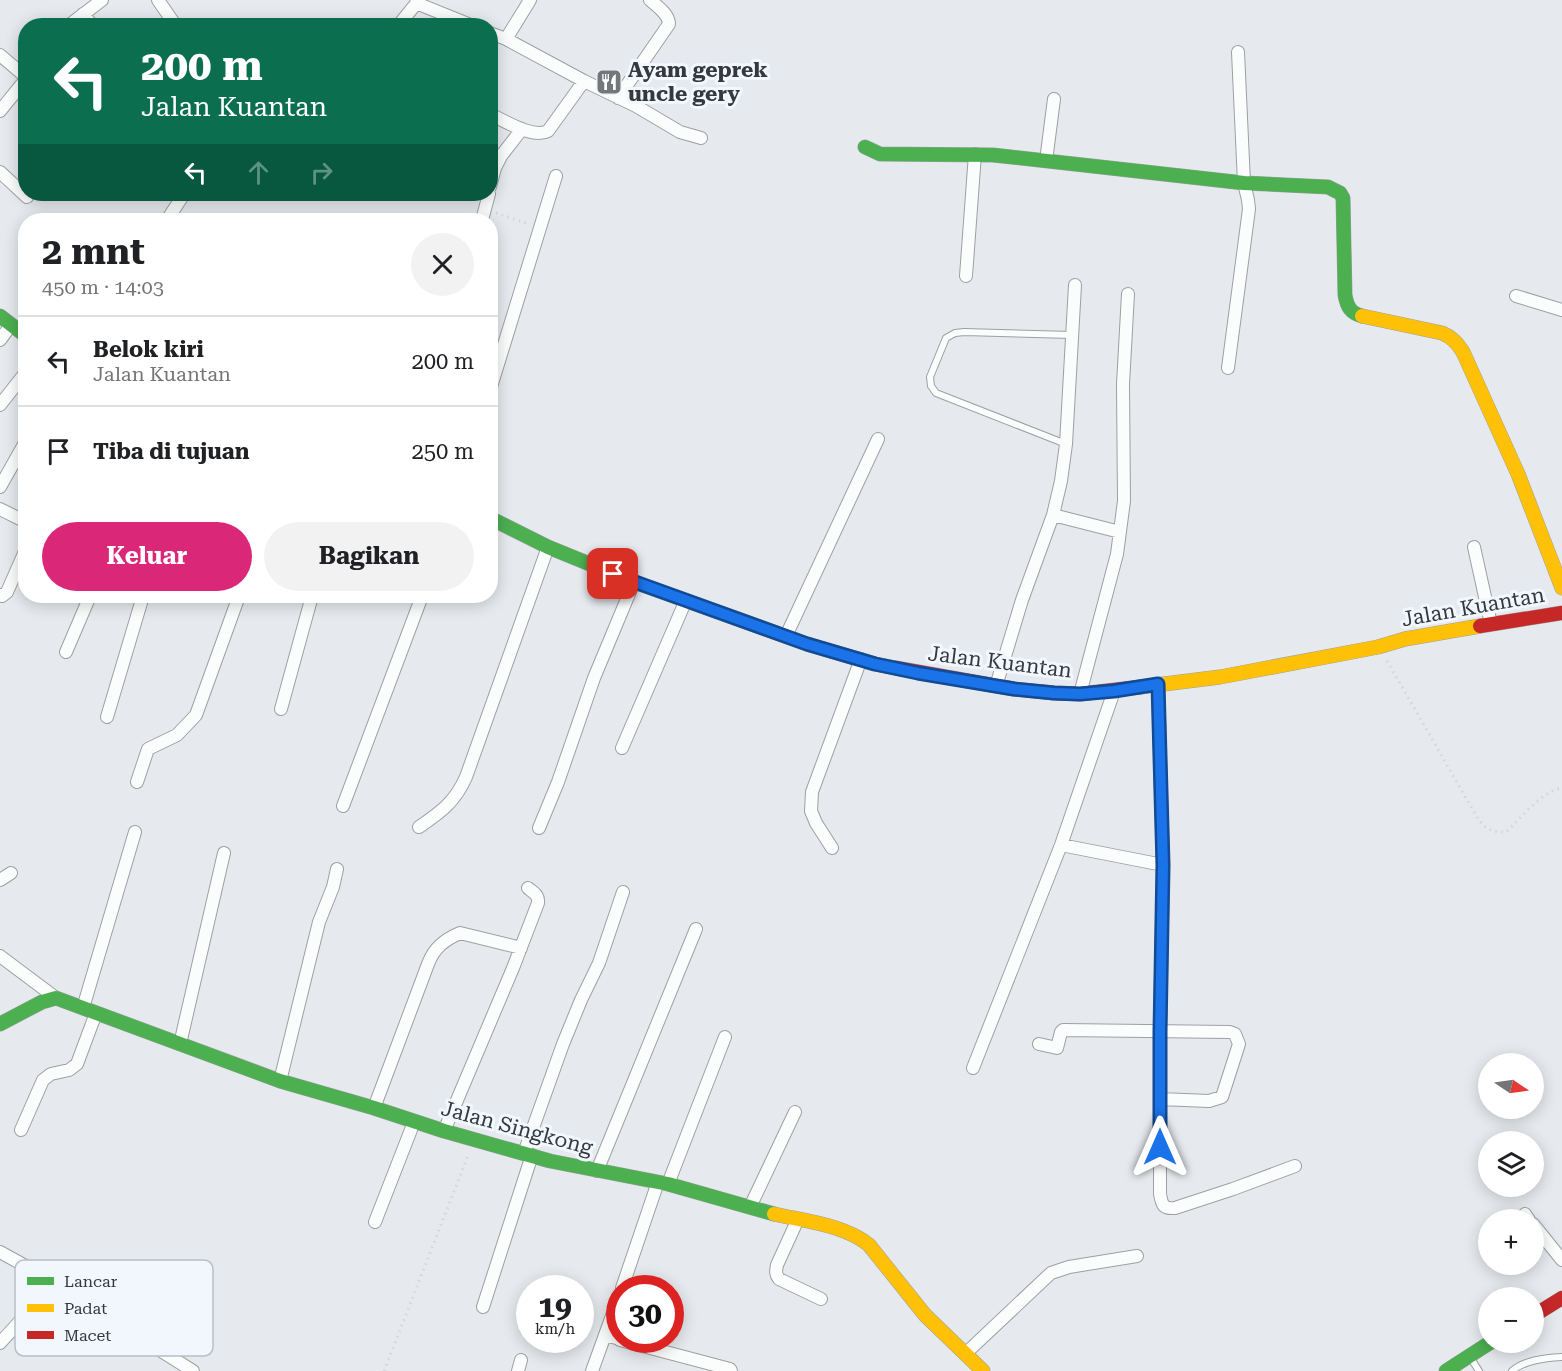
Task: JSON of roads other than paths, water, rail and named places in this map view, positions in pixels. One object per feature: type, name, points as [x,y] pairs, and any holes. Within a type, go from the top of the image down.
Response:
[{"type":"street","points":[[78,18],[102,0]]},
{"type":"street","points":[[158,0],[170,18]]},
{"type":"street","points":[[506,39],[530,0]]},
{"type":"street","points":[[618,98],[669,24],[666,15],[650,0]]},
{"type":"street","points":[[405,18],[418,2],[455,18]]},
{"type":"street","points":[[83,14],[86,18]]},
{"type":"street","points":[[498,36],[636,106],[680,132],[701,138]]},
{"type":"street","points":[[1228,368],[1248,223],[1238,52]]},
{"type":"street","points":[[0,55],[18,71]]},
{"type":"street","points":[[498,118],[522,129],[542,134],[548,130],[584,81]]},
{"type":"street","points":[[0,111],[18,88]]},
{"type":"street","points":[[1046,161],[1054,99]]},
{"type":"street","points":[[498,162],[522,129]]},
{"type":"street","points":[[865,147],[880,154],[975,154],[1244,183],[1328,188],[1341,193],[1344,211],[1345,295],[1348,308],[1358,315],[1442,333],[1458,342],[1518,474],[1562,588]]},
{"type":"street","points":[[966,276],[975,154]]},
{"type":"street","points":[[0,172],[18,189]]},
{"type":"street","points":[[498,364],[556,176]]},
{"type":"street","points":[[996,686],[1022,600],[1053,515],[1061,481],[1066,444],[1075,285]]},
{"type":"street","points":[[1080,694],[1117,554],[1124,501],[1124,384],[1128,294]]},
{"type":"street","points":[[1516,296],[1562,310]]},
{"type":"street","points":[[0,316],[18,330]]},
{"type":"street","points":[[0,340],[11,325]]},
{"type":"street","points":[[0,405],[18,382]]},
{"type":"street","points":[[786,636],[878,439]]},
{"type":"street","points":[[0,487],[18,455]]},
{"type":"street","points":[[0,509],[18,518]]},
{"type":"street","points":[[1053,515],[1120,532]]},
{"type":"street","name":"Jalan Kuantan","points":[[498,522],[548,547],[634,582],[786,636],[875,664],[996,686],[1054,693],[1080,694],[1114,691],[1220,677],[1413,637],[1562,613]]},
{"type":"street","points":[[419,827],[440,813],[459,793],[548,547]]},
{"type":"street","points":[[1474,547],[1491,624]]},
{"type":"street","points":[[0,594],[2,596],[7,592],[18,567]]},
{"type":"street","points":[[539,828],[558,782],[594,678],[634,582]]},
{"type":"street","points":[[622,748],[686,600]]},
{"type":"street","points":[[66,652],[87,603]]},
{"type":"street","points":[[107,717],[141,603]]},
{"type":"street","points":[[137,782],[148,749],[177,735],[196,715],[236,603]]},
{"type":"street","points":[[281,709],[310,603]]},
{"type":"street","points":[[343,806],[419,603]]},
{"type":"street","points":[[832,848],[811,811],[812,792],[861,659]]},
{"type":"street","points":[[1158,684],[1163,865],[1160,1194],[1164,1207],[1175,1208],[1295,1166]]},
{"type":"street","points":[[973,1068],[1061,845],[1114,691]]},
{"type":"street","points":[[21,1130],[43,1080],[51,1074],[69,1070],[76,1064],[135,832]]},
{"type":"street","points":[[1061,845],[1163,865]]},
{"type":"street","points":[[180,1044],[224,854]]},
{"type":"street","points":[[280,1081],[319,922],[337,869]]},
{"type":"street","points":[[444,1131],[521,948],[539,899],[528,888]]},
{"type":"street","points":[[483,1307],[563,1044],[599,963],[623,892]]},
{"type":"street","points":[[597,1171],[696,929]]},
{"type":"street","points":[[374,1108],[432,953],[460,933],[521,948]]},
{"type":"street","points":[[0,956],[56,998]]},
{"type":"street","points":[[0,1024],[42,1002],[56,998]]},
{"type":"street","name":"Jalan Singkong","points":[[56,998],[280,1081],[474,1140],[550,1161],[663,1183],[843,1230],[869,1245],[925,1315],[983,1371]]},
{"type":"street","points":[[1040,1044],[1057,1047],[1063,1030],[1230,1032],[1234,1034],[1239,1044],[1222,1097],[1209,1101],[1160,1099]]},
{"type":"street","points":[[627,1275],[725,1037]]},
{"type":"street","points":[[750,1207],[795,1112]]},
{"type":"street","points":[[375,1222],[414,1122]]},
{"type":"street","points":[[798,1219],[777,1265],[777,1276],[820,1299]]},
{"type":"street","points":[[1544,1238],[1562,1260]]},
{"type":"street","points":[[0,1252],[15,1260]]},
{"type":"street","points":[[965,1354],[1051,1273],[1069,1266],[1137,1256]]},
{"type":"street","points":[[1544,1309],[1562,1298]]},
{"type":"street","points":[[0,1343],[15,1327]]},
{"type":"street","points":[[592,1371],[605,1335]]},
{"type":"street","points":[[1446,1371],[1478,1350]]},
{"type":"street","points":[[669,1353],[731,1371]]},
{"type":"street","points":[[166,1356],[186,1369]]},
{"type":"lane","points":[[1066,444],[936,393],[931,387],[930,377],[946,338],[955,333],[1072,335]]},
{"type":"lane","points":[[1469,1356],[1479,1371]]},
{"type":"lane","points":[[1512,1371],[1527,1363],[1562,1357]]},
{"type":"place","name":"Ayam geprek uncle gery","points":[[609,82]]}]
